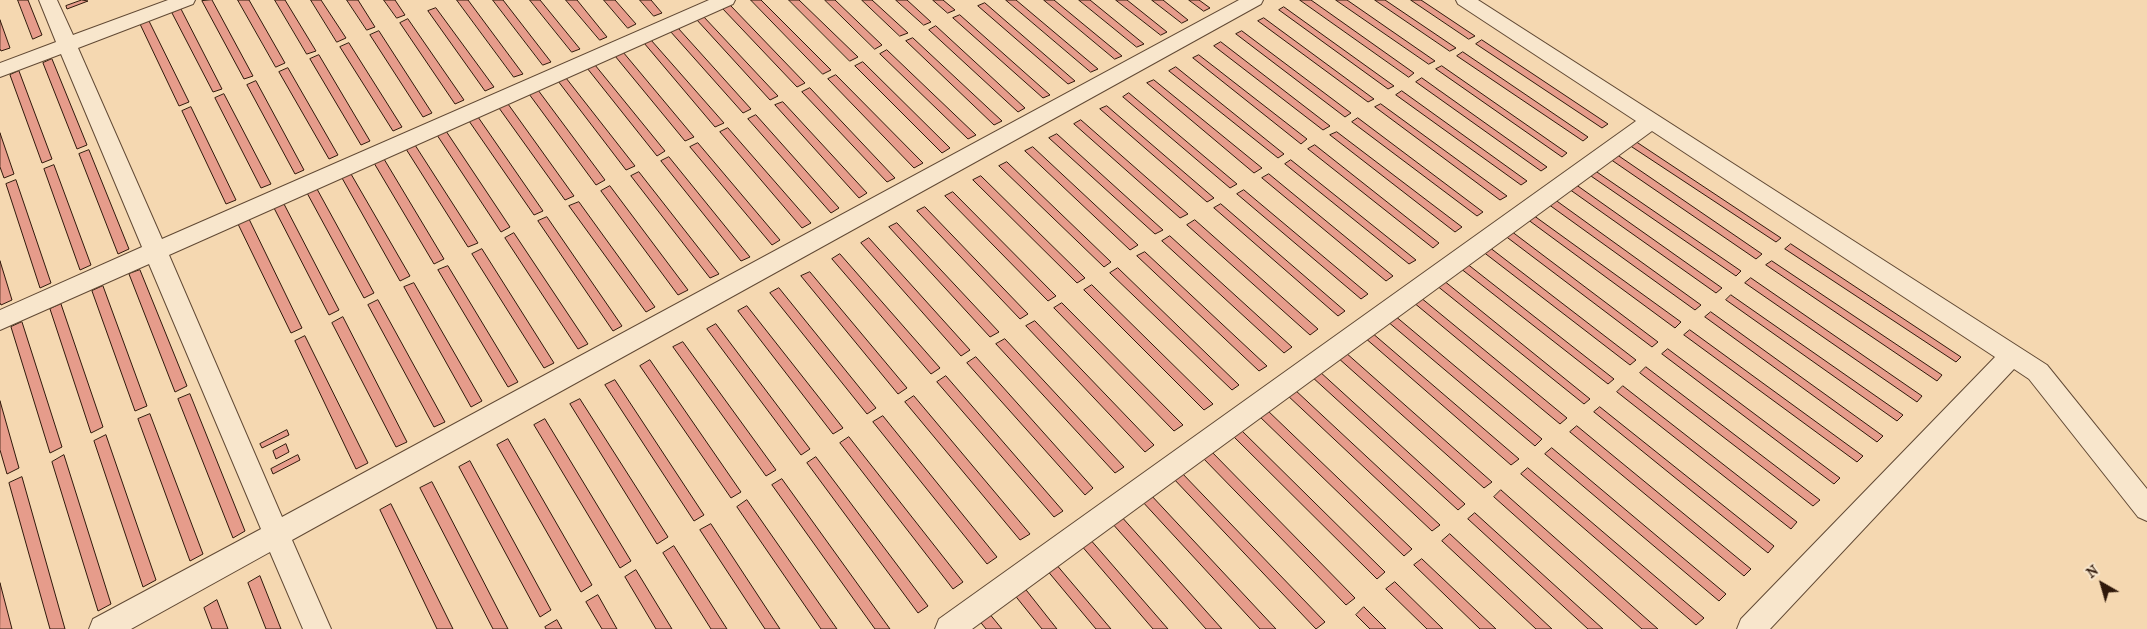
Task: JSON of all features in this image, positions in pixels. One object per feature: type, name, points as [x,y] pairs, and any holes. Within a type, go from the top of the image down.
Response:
[{"type":"lane","points":[[48,0],[317,629]]},
{"type":"lane","points":[[0,70],[186,0]]},
{"type":"lane","points":[[0,320],[726,0]]},
{"type":"lane","points":[[103,629],[1254,0]]},
{"type":"lane","points":[[1465,0],[2038,372],[2147,509]]},
{"type":"lane","points":[[949,629],[1651,121]]},
{"type":"lane","points":[[1751,629],[2012,355]]},
{"type":"building","points":[[18,0],[28,0],[42,35],[33,39]]},
{"type":"building","points":[[82,0],[88,1],[67,9],[66,6]]},
{"type":"building","points":[[212,0],[253,76],[244,79],[202,1]]},
{"type":"building","points":[[238,0],[249,0],[285,63],[276,67]]},
{"type":"building","points":[[275,0],[285,0],[316,51],[307,54]]},
{"type":"building","points":[[311,0],[321,0],[346,38],[337,42]]},
{"type":"building","points":[[347,0],[358,0],[375,27],[367,30]]},
{"type":"building","points":[[384,0],[395,0],[405,15],[397,18]]},
{"type":"building","points":[[457,0],[468,0],[523,74],[514,77]]},
{"type":"building","points":[[493,0],[503,0],[551,62],[543,65]]},
{"type":"building","points":[[530,0],[540,0],[580,49],[572,52]]},
{"type":"building","points":[[566,0],[577,0],[607,37],[600,40]]},
{"type":"building","points":[[604,0],[615,0],[636,24],[628,28]]},
{"type":"building","points":[[640,0],[651,0],[662,13],[654,16]]},
{"type":"building","points":[[751,0],[761,0],[831,70],[823,74]]},
{"type":"building","points":[[789,0],[799,0],[858,57],[850,61]]},
{"type":"building","points":[[825,0],[835,0],[882,45],[875,49]]},
{"type":"building","points":[[862,0],[872,0],[908,33],[900,36]]},
{"type":"building","points":[[896,0],[907,0],[931,22],[924,25]]},
{"type":"building","points":[[933,0],[943,0],[955,10],[948,13]]},
{"type":"building","points":[[1006,0],[1016,0],[1098,69],[1091,72]]},
{"type":"building","points":[[1044,0],[1054,0],[1122,56],[1115,59]]},
{"type":"building","points":[[1079,0],[1090,0],[1144,44],[1137,47]]},
{"type":"building","points":[[1116,0],[1127,0],[1167,32],[1161,35]]},
{"type":"building","points":[[1152,0],[1163,0],[1188,20],[1182,23]]},
{"type":"building","points":[[1189,0],[1199,0],[1210,8],[1204,11]]},
{"type":"building","points":[[1300,0],[1311,0],[1414,73],[1409,77]]},
{"type":"building","points":[[1336,0],[1347,0],[1435,61],[1429,64]]},
{"type":"building","points":[[1375,0],[1385,0],[1456,48],[1450,51]]},
{"type":"building","points":[[1411,0],[1421,0],[1475,36],[1469,39]]},
{"type":"building","points":[[985,3],[1075,81],[1068,84],[978,6]]},
{"type":"building","points":[[730,5],[805,83],[797,87],[722,8]]},
{"type":"building","points":[[1284,7],[1394,86],[1388,89],[1279,10]]},
{"type":"building","points":[[436,8],[494,87],[485,91],[428,11]]},
{"type":"building","points":[[181,9],[222,89],[213,92],[172,13]]},
{"type":"building","points":[[960,15],[1050,95],[1043,98],[953,18]]},
{"type":"building","points":[[703,16],[778,96],[770,100],[696,19]]},
{"type":"building","points":[[1264,18],[1374,99],[1368,102],[1258,21]]},
{"type":"building","points":[[408,19],[464,100],[455,104],[400,23]]},
{"type":"building","points":[[0,20],[10,48],[1,51],[0,49]]},
{"type":"building","points":[[149,21],[189,102],[179,106],[140,24]]},
{"type":"building","points":[[936,26],[1025,108],[1018,112],[929,30]]},
{"type":"building","points":[[678,28],[751,109],[743,113],[670,31]]},
{"type":"building","points":[[379,31],[432,113],[423,117],[370,35]]},
{"type":"building","points":[[1242,31],[1351,113],[1345,117],[1236,34]]},
{"type":"building","points":[[913,38],[1002,121],[994,125],[906,41]]},
{"type":"building","points":[[651,40],[724,123],[715,127],[644,43]]},
{"type":"building","points":[[1482,40],[1608,124],[1602,128],[1476,44]]},
{"type":"building","points":[[1221,42],[1330,126],[1323,130],[1214,46]]},
{"type":"building","points":[[349,43],[402,127],[393,131],[340,47]]},
{"type":"building","points":[[887,50],[976,135],[968,139],[880,54]]},
{"type":"building","points":[[623,52],[694,137],[685,141],[615,56]]},
{"type":"building","points":[[1463,52],[1588,137],[1583,141],[1457,56]]},
{"type":"building","points":[[319,55],[370,141],[361,145],[310,59]]},
{"type":"building","points":[[1199,55],[1307,139],[1301,144],[1193,58]]},
{"type":"building","points":[[52,59],[87,145],[77,149],[43,63]]},
{"type":"building","points":[[863,62],[950,148],[942,153],[855,66]]},
{"type":"building","points":[[595,65],[665,151],[657,156],[587,68]]},
{"type":"building","points":[[1442,66],[1567,153],[1562,157],[1436,69]]},
{"type":"building","points":[[1176,67],[1284,154],[1278,158],[1169,71]]},
{"type":"building","points":[[288,68],[338,155],[329,159],[279,72]]},
{"type":"building","points":[[19,71],[52,159],[42,163],[10,75]]},
{"type":"building","points":[[836,75],[923,163],[914,168],[828,79]]},
{"type":"building","points":[[566,78],[635,166],[626,170],[558,81]]},
{"type":"building","points":[[1422,78],[1547,167],[1541,171],[1416,82]]},
{"type":"building","points":[[1154,80],[1262,168],[1254,173],[1147,83]]},
{"type":"building","points":[[256,81],[304,170],[295,174],[247,85]]},
{"type":"building","points":[[810,88],[895,178],[887,182],[802,92]]},
{"type":"building","points":[[538,90],[605,180],[596,185],[529,94]]},
{"type":"building","points":[[1402,91],[1527,181],[1521,185],[1396,95]]},
{"type":"building","points":[[1129,93],[1237,184],[1230,188],[1123,97]]},
{"type":"building","points":[[224,94],[271,184],[261,188],[215,98]]},
{"type":"building","points":[[783,102],[867,193],[859,198],[775,105]]},
{"type":"building","points":[[508,104],[574,196],[565,200],[499,108]]},
{"type":"building","points":[[1381,104],[1507,196],[1500,200],[1375,107]]},
{"type":"building","points":[[1107,106],[1214,198],[1207,202],[1100,109]]},
{"type":"building","points":[[191,107],[236,200],[226,204],[182,111]]},
{"type":"building","points":[[756,115],[839,208],[831,213],[748,119]]},
{"type":"building","points":[[478,117],[543,211],[534,215],[469,121]]},
{"type":"building","points":[[1358,118],[1483,212],[1477,216],[1352,122]]},
{"type":"building","points":[[1081,120],[1188,214],[1180,218],[1074,124]]},
{"type":"building","points":[[728,128],[811,223],[802,228],[720,132]]},
{"type":"building","points":[[446,131],[510,227],[501,232],[437,135]]},
{"type":"building","points":[[1337,132],[1462,227],[1455,232],[1330,135]]},
{"type":"building","points":[[0,133],[14,174],[4,178],[0,167]]},
{"type":"building","points":[[1057,134],[1163,230],[1155,234],[1049,138]]},
{"type":"building","points":[[1635,141],[1781,238],[1776,242],[1629,145]]},
{"type":"building","points":[[698,143],[780,240],[772,245],[690,147]]},
{"type":"building","points":[[415,145],[478,243],[468,247],[406,149]]},
{"type":"building","points":[[1315,145],[1439,243],[1433,248],[1308,149]]},
{"type":"building","points":[[1033,147],[1138,245],[1130,250],[1025,151]]},
{"type":"building","points":[[89,150],[129,249],[118,254],[79,154]]},
{"type":"building","points":[[1616,154],[1762,254],[1756,259],[1610,159]]},
{"type":"building","points":[[669,157],[750,257],[741,261],[661,161]]},
{"type":"building","points":[[384,159],[444,259],[434,264],[374,163]]},
{"type":"building","points":[[1291,160],[1416,260],[1409,264],[1285,164]]},
{"type":"building","points":[[1007,162],[1111,262],[1104,267],[999,166]]},
{"type":"building","points":[[54,165],[91,265],[80,270],[44,169]]},
{"type":"building","points":[[1594,170],[1741,271],[1736,276],[1588,174]]},
{"type":"building","points":[[639,172],[719,274],[710,278],[631,176]]},
{"type":"building","points":[[351,174],[410,276],[400,281],[342,178]]},
{"type":"building","points":[[1269,174],[1393,276],[1386,281],[1262,178]]},
{"type":"building","points":[[981,176],[1085,278],[1077,283],[973,180]]},
{"type":"building","points":[[16,180],[51,283],[40,288],[6,184]]},
{"type":"building","points":[[1575,184],[1722,288],[1716,293],[1569,189]]},
{"type":"building","points":[[610,186],[688,290],[678,295],[601,191]]},
{"type":"building","points":[[317,189],[374,293],[364,298],[307,193]]},
{"type":"building","points":[[1244,190],[1368,294],[1361,299],[1237,194]]},
{"type":"building","points":[[953,192],[1056,296],[1048,301],[945,196]]},
{"type":"building","points":[[1554,199],[1701,305],[1695,310],[1548,204]]},
{"type":"building","points":[[579,202],[655,307],[646,312],[569,206]]},
{"type":"building","points":[[284,204],[339,310],[329,315],[274,208]]},
{"type":"building","points":[[1221,204],[1345,311],[1338,316],[1214,208]]},
{"type":"building","points":[[925,207],[1028,314],[1020,319],[917,211]]},
{"type":"building","points":[[1533,215],[1681,322],[1675,328],[1527,219]]},
{"type":"building","points":[[547,217],[622,326],[613,331],[538,221]]},
{"type":"building","points":[[249,219],[302,328],[291,333],[238,224]]},
{"type":"building","points":[[1195,220],[1318,329],[1310,335],[1187,225]]},
{"type":"building","points":[[897,223],[999,332],[990,337],[889,227]]},
{"type":"building","points":[[1511,231],[1658,342],[1652,347],[1504,235]]},
{"type":"building","points":[[514,233],[588,344],[578,349],[505,238]]},
{"type":"building","points":[[1170,236],[1292,347],[1284,353],[1162,241]]},
{"type":"building","points":[[869,238],[970,350],[961,356],[861,243]]},
{"type":"building","points":[[1791,244],[1961,357],[1956,362],[1785,249]]},
{"type":"building","points":[[1489,247],[1636,360],[1630,365],[1482,251]]},
{"type":"building","points":[[482,249],[554,363],[544,368],[472,254]]},
{"type":"building","points":[[1145,252],[1267,366],[1259,371],[1137,256]]},
{"type":"building","points":[[840,254],[940,368],[931,374],[832,259]]},
{"type":"building","points":[[0,261],[12,300],[1,305],[0,303]]},
{"type":"building","points":[[1772,261],[1942,375],[1937,381],[1766,265]]},
{"type":"building","points":[[1466,263],[1614,379],[1608,384],[1460,268]]},
{"type":"building","points":[[448,266],[518,382],[508,387],[438,270]]},
{"type":"building","points":[[1118,268],[1239,385],[1232,390],[1110,273]]},
{"type":"building","points":[[140,270],[187,386],[175,392],[129,274]]},
{"type":"building","points":[[810,272],[907,388],[898,394],[801,276]]},
{"type":"building","points":[[1751,278],[1922,396],[1917,402],[1745,283]]},
{"type":"building","points":[[1443,280],[1590,399],[1584,404],[1436,285]]},
{"type":"building","points":[[414,283],[482,401],[471,407],[404,287]]},
{"type":"building","points":[[1092,285],[1213,404],[1204,410],[1084,290]]},
{"type":"building","points":[[103,286],[147,406],[135,411],[92,291]]},
{"type":"building","points":[[779,288],[876,408],[867,414],[770,293]]},
{"type":"building","points":[[1731,295],[1903,415],[1897,421],[1726,300]]},
{"type":"building","points":[[1420,297],[1567,418],[1560,424],[1413,302]]},
{"type":"building","points":[[378,300],[445,422],[434,427],[368,305]]},
{"type":"building","points":[[1062,303],[1183,425],[1174,431],[1054,308]]},
{"type":"building","points":[[61,304],[103,427],[91,433],[50,309]]},
{"type":"building","points":[[747,306],[843,428],[833,434],[738,311]]},
{"type":"building","points":[[1711,312],[1883,436],[1877,442],[1705,317]]},
{"type":"building","points":[[1394,315],[1542,439],[1535,446],[1387,321]]},
{"type":"building","points":[[343,317],[407,442],[396,447],[332,323]]},
{"type":"building","points":[[1035,321],[1154,445],[1145,452],[1026,326]]},
{"type":"building","points":[[22,322],[62,447],[50,453],[11,327]]},
{"type":"building","points":[[716,324],[810,449],[801,455],[707,329]]},
{"type":"building","points":[[1690,330],[1863,456],[1857,462],[1684,335]]},
{"type":"building","points":[[1371,332],[1519,459],[1511,465],[1364,337]]},
{"type":"building","points":[[305,336],[368,463],[356,469],[295,341]]},
{"type":"building","points":[[1005,339],[1124,467],[1115,473],[996,344]]},
{"type":"building","points":[[683,342],[776,470],[766,476],[673,347]]},
{"type":"building","points":[[1668,349],[1840,478],[1834,484],[1662,354]]},
{"type":"building","points":[[1345,352],[1492,482],[1484,488],[1337,357]]},
{"type":"building","points":[[976,357],[1093,488],[1085,495],[967,363]]},
{"type":"building","points":[[650,360],[741,492],[731,498],[640,366]]},
{"type":"building","points":[[1646,367],[1820,500],[1813,506],[1640,373]]},
{"type":"building","points":[[1319,371],[1465,504],[1458,510],[1311,376]]},
{"type":"building","points":[[946,376],[1063,511],[1054,517],[937,382]]},
{"type":"building","points":[[615,380],[704,515],[694,521],[605,385]]},
{"type":"building","points":[[1623,386],[1797,522],[1791,529],[1617,392]]},
{"type":"building","points":[[1294,389],[1440,525],[1432,531],[1286,394]]},
{"type":"building","points":[[190,394],[245,531],[233,538],[178,399]]},
{"type":"building","points":[[914,396],[1030,534],[1020,540],[905,402]]},
{"type":"building","points":[[580,399],[668,537],[657,544],[570,404]]},
{"type":"building","points":[[0,401],[19,468],[7,474],[0,450]]},
{"type":"building","points":[[1600,407],[1774,546],[1768,553],[1594,412]]},
{"type":"building","points":[[1266,409],[1412,549],[1404,556],[1258,415]]},
{"type":"building","points":[[150,414],[203,554],[190,561],[138,419]]},
{"type":"building","points":[[883,416],[997,557],[987,564],[873,422]]},
{"type":"building","points":[[545,419],[631,561],[620,568],[534,425]]},
{"type":"building","points":[[1577,426],[1751,569],[1744,576],[1570,432]]},
{"type":"building","points":[[1239,428],[1385,572],[1377,579],[1231,434]]},
{"type":"building","points":[[287,430],[289,435],[262,448],[260,444]]},
{"type":"building","points":[[106,435],[156,580],[143,587],[94,441]]},
{"type":"building","points":[[849,437],[963,582],[953,589],[840,443]]},
{"type":"building","points":[[508,439],[592,585],[581,592],[497,445]]},
{"type":"building","points":[[286,444],[289,452],[276,459],[273,451]]},
{"type":"building","points":[[1552,448],[1726,594],[1719,601],[1545,454]]},
{"type":"building","points":[[1210,450],[1355,598],[1346,605],[1201,456]]},
{"type":"building","points":[[64,455],[111,604],[98,611],[52,462]]},
{"type":"building","points":[[298,455],[300,460],[273,474],[271,469]]},
{"type":"building","points":[[816,457],[928,606],[918,613],[807,463]]},
{"type":"building","points":[[470,461],[551,610],[540,617],[459,467]]},
{"type":"building","points":[[1528,468],[1704,618],[1696,625],[1521,474]]},
{"type":"building","points":[[1180,471],[1325,622],[1316,629],[1172,477]]},
{"type":"building","points":[[22,477],[65,629],[50,629],[9,483]]},
{"type":"building","points":[[782,479],[890,629],[875,629],[772,485]]},
{"type":"building","points":[[432,482],[508,629],[493,629],[420,488]]},
{"type":"building","points":[[1501,490],[1658,629],[1642,629],[1494,497]]},
{"type":"building","points":[[1150,494],[1276,629],[1260,629],[1141,500]]},
{"type":"building","points":[[747,500],[837,629],[821,629],[737,507]]},
{"type":"building","points":[[391,504],[453,629],[437,629],[380,510]]},
{"type":"building","points":[[1475,513],[1603,629],[1588,629],[1468,519]]},
{"type":"building","points":[[1120,515],[1222,629],[1206,629],[1111,522]]},
{"type":"building","points":[[711,524],[780,629],[765,629],[700,530]]},
{"type":"building","points":[[1450,534],[1552,629],[1536,629],[1442,541]]},
{"type":"building","points":[[1089,538],[1168,629],[1153,629],[1080,544]]},
{"type":"building","points":[[674,546],[727,629],[711,629],[663,553]]},
{"type":"building","points":[[1422,559],[1496,629],[1480,629],[1414,565]]},
{"type":"building","points":[[1055,563],[1111,629],[1096,629],[1046,569]]},
{"type":"building","points":[[636,570],[672,629],[656,629],[625,577]]},
{"type":"building","points":[[260,576],[281,629],[266,629],[248,583]]},
{"type":"building","points":[[1395,582],[1443,629],[1427,629],[1386,589]]},
{"type":"building","points":[[0,583],[12,629],[0,629]]},
{"type":"building","points":[[1023,586],[1057,629],[1042,629],[1013,593]]},
{"type":"building","points":[[598,595],[617,629],[602,629],[586,602]]},
{"type":"building","points":[[217,600],[228,629],[212,629],[204,608]]},
{"type":"building","points":[[1364,607],[1386,629],[1370,629],[1356,615]]},
{"type":"building","points":[[988,612],[1002,629],[986,629],[978,619]]},
{"type":"building","points":[[557,620],[562,629],[546,629],[545,627]]}]
